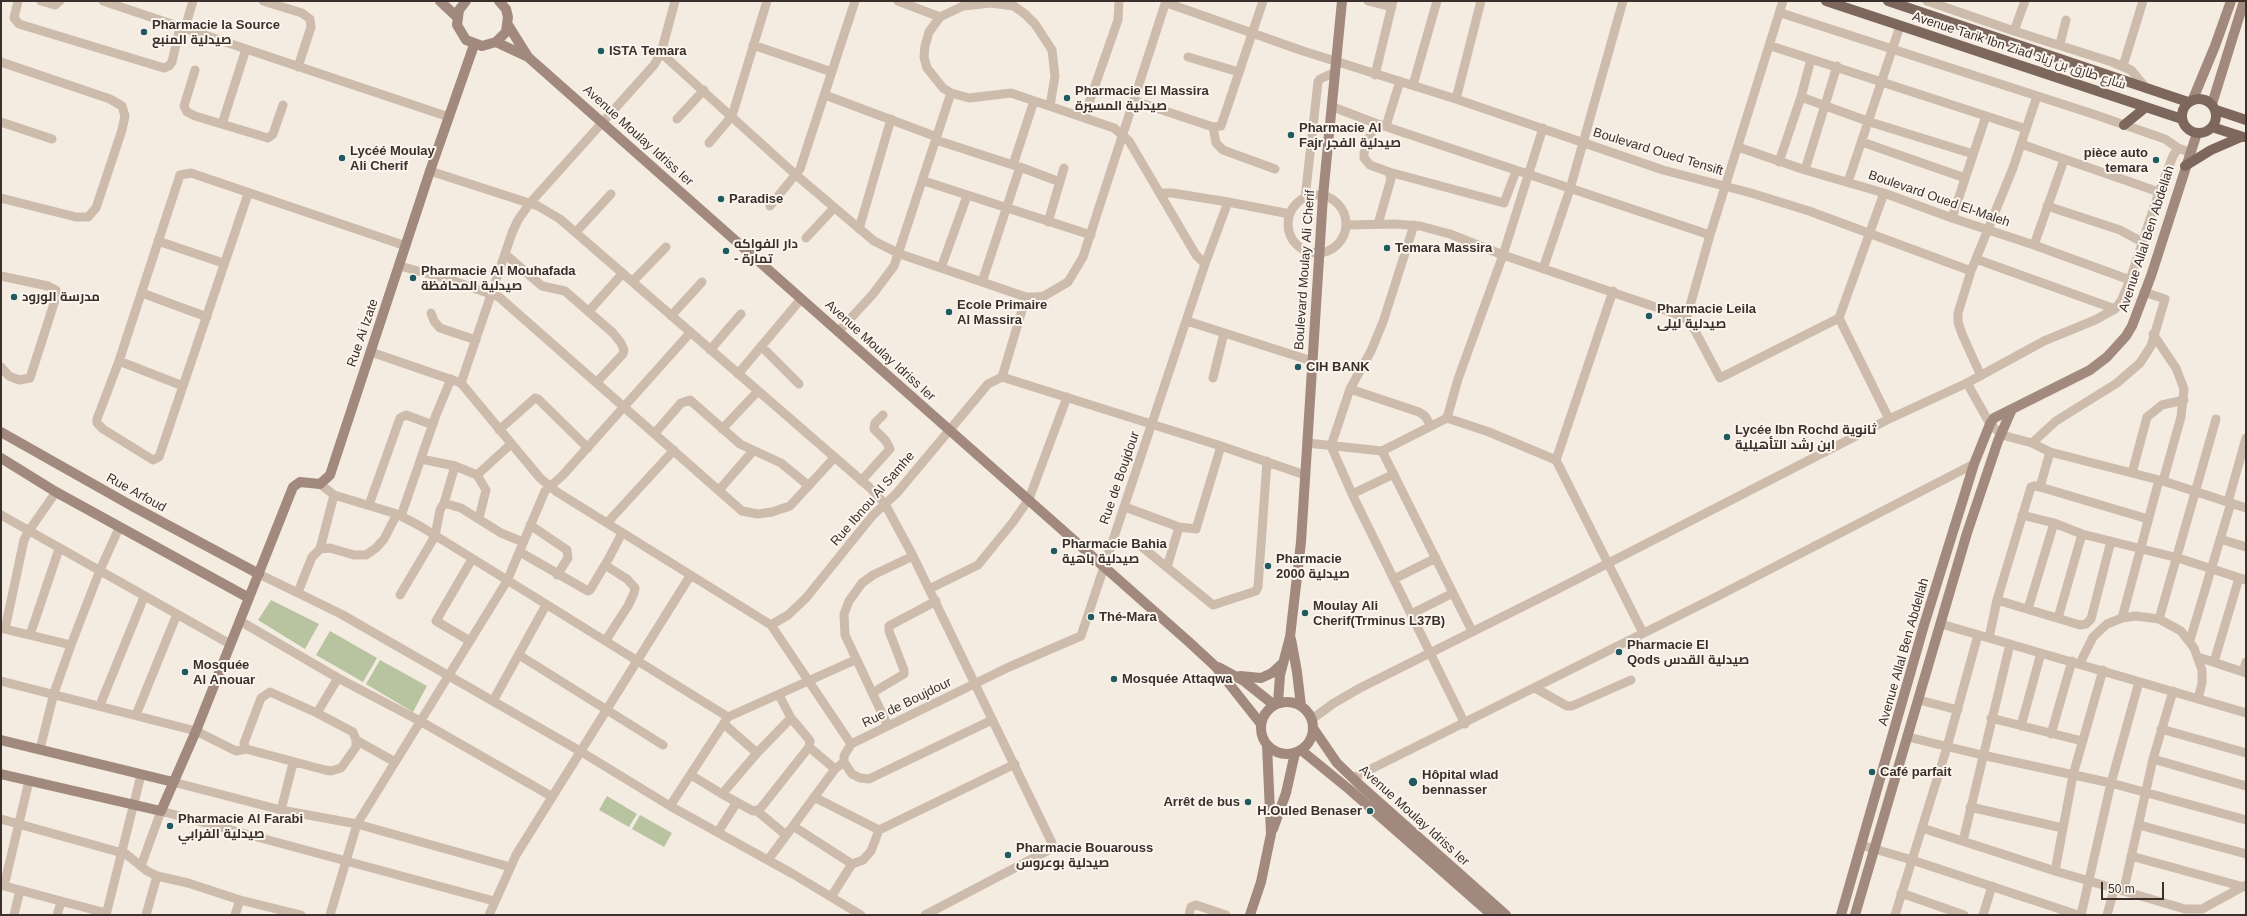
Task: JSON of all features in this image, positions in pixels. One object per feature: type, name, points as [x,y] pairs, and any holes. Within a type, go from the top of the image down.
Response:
[{"type":"main road","name":"Avenue Tarik Ibn Ziad شارع طارق بن زياد","points":[[1826,1],[2182,119]]},
{"type":"main road","name":"Avenue Tarik Ibn Ziad شارع طارق بن زياد","points":[[1888,1],[2146,88],[2190,100]]},
{"type":"main road","points":[[2214,107],[2217,116],[2212,127],[2208,131],[2197,133],[2189,130],[2182,119],[2182,113],[2190,100],[2200,98],[2214,107],[2246,120]]},
{"type":"main road","points":[[2124,125],[2146,107]]},
{"type":"main road","points":[[2212,127],[2244,138]]},
{"type":"main road","points":[[2185,166],[2211,150],[2244,138]]},
{"type":"street","points":[[18,1],[14,18],[19,24],[164,68],[169,66],[172,62],[193,1]]},
{"type":"street","points":[[41,1],[55,5],[60,1]]},
{"type":"street","points":[[103,1],[298,68],[449,117]]},
{"type":"street","points":[[263,1],[302,13],[310,19],[311,27],[298,68]]},
{"type":"street","points":[[440,1],[457,17]]},
{"type":"street","points":[[466,1],[459,10],[457,17],[460,33],[466,40],[474,45],[489,45],[496,42],[502,37],[508,25]]},
{"type":"street","points":[[500,1],[506,9],[508,25],[528,57]]},
{"type":"street","points":[[461,383],[518,220],[530,203],[654,65],[661,53],[675,1]]},
{"type":"street","points":[[709,143],[732,116],[766,1]]},
{"type":"street","points":[[770,206],[796,175],[810,140],[855,1]]},
{"type":"street","points":[[898,1],[940,16]]},
{"type":"street","points":[[1084,117],[1118,20],[1118,1]]},
{"type":"street","points":[[1135,101],[1219,128],[1223,124],[1263,1]]},
{"type":"street","name":"Boulevard Moulay Ali Cherif","points":[[1276,704],[1278,685],[1290,637],[1301,542],[1323,196],[1333,107],[1335,67],[1342,1]]},
{"type":"street","points":[[1368,1],[1392,4],[1375,75]]},
{"type":"street","points":[[1413,85],[1437,1]]},
{"type":"street","points":[[1456,99],[1481,1]]},
{"type":"street","points":[[1543,269],[1570,189],[1623,1]]},
{"type":"street","points":[[1686,320],[1710,235],[1771,46],[1783,1]]},
{"type":"street","points":[[1927,1],[2123,66],[2131,70],[2146,88]]},
{"type":"street","points":[[2014,31],[2025,1]]},
{"type":"street","points":[[2123,66],[2143,1]]},
{"type":"street","points":[[2214,107],[2244,1]]},
{"type":"street","points":[[661,53],[704,90],[796,175],[874,241],[900,254],[1026,297],[1044,296],[1068,282],[1084,257],[1166,2]]},
{"type":"street","name":"Boulevard Oued Tensift","points":[[1166,2],[1335,67],[1400,81],[1543,128],[1663,170],[1786,203],[1971,271]]},
{"type":"street","points":[[2190,100],[2215,46],[2228,2]]},
{"type":"street","points":[[1050,106],[1055,76],[1052,50],[1035,24],[1015,4],[977,3],[940,16],[930,32],[925,46],[924,57],[927,68],[936,81],[951,93],[968,98],[1006,92],[1084,117],[1114,128],[1123,134],[1161,193],[1196,255],[1205,264]]},
{"type":"street","points":[[1781,13],[2124,125],[2165,139],[2178,148],[2189,152]]},
{"type":"street","points":[[2060,44],[2066,20]]},
{"type":"street","points":[[1848,182],[1870,122],[1900,26]]},
{"type":"street","points":[[496,42],[528,57]]},
{"type":"street","name":"Rue Ai Izate","points":[[320,484],[330,475],[430,171],[474,45]]},
{"type":"street","points":[[753,45],[832,72]]},
{"type":"street","points":[[1771,46],[1837,66],[2026,129]]},
{"type":"street","points":[[222,124],[246,50]]},
{"type":"street","name":"Avenue Moulay Idriss Ier","points":[[528,57],[1029,499],[1215,666]]},
{"type":"street","points":[[1188,57],[1239,72]]},
{"type":"street","points":[[1779,162],[1801,97],[1811,58]]},
{"type":"street","points":[[1,62],[110,99],[122,106],[125,116],[122,130],[96,208],[88,217],[76,217],[1,198]]},
{"type":"street","points":[[1805,170],[1837,66]]},
{"type":"street","points":[[1304,198],[1318,82],[1335,67]]},
{"type":"street","points":[[195,70],[184,103],[185,109],[195,116],[270,138],[274,132],[283,105]]},
{"type":"street","points":[[1386,126],[1400,81]]},
{"type":"street","points":[[676,119],[704,90]]},
{"type":"street","points":[[838,332],[873,294],[894,266],[900,254],[951,93]]},
{"type":"street","points":[[825,95],[891,119],[937,138],[1060,182]]},
{"type":"street","points":[[1981,376],[1958,322],[1958,313],[1971,271],[2022,144],[2037,96]]},
{"type":"street","points":[[1801,97],[1870,122],[1973,154]]},
{"type":"street","points":[[982,282],[1007,208],[1034,101]]},
{"type":"street","points":[[1333,107],[1375,123],[1516,171],[1710,235]]},
{"type":"street","points":[[1952,218],[1986,116]]},
{"type":"street","points":[[859,228],[891,119]]},
{"type":"street","points":[[1,122],[52,139]]},
{"type":"street","points":[[1375,123],[1364,152],[1364,158],[1370,165],[1388,172],[1504,203],[1516,171]]},
{"type":"street","points":[[1213,127],[1216,143],[1223,150],[1275,169]]},
{"type":"street","points":[[1448,418],[1458,379],[1503,255],[1543,128]]},
{"type":"street","name":"Avenue Allal Ben Abdellah","points":[[1841,915],[1924,625],[1974,464],[1990,424],[1994,418],[2090,370],[2107,357],[2123,340],[2132,326],[2189,152],[2197,133]]},
{"type":"street","points":[[1862,142],[1965,178]]},
{"type":"street","points":[[2022,144],[2064,160],[2159,192]]},
{"type":"street","name":"Boulevard Oued El-Maleh","points":[[1738,147],[1779,162],[1884,193],[2130,280]]},
{"type":"street","points":[[1250,915],[1261,882],[1271,834],[1286,793],[1298,752],[1309,742],[1312,724],[1334,703],[1430,652],[1889,419],[1981,376],[2044,341],[2095,320],[2114,309],[2121,301],[2130,280],[2159,192],[2178,148]]},
{"type":"street","points":[[2034,245],[2064,160]]},
{"type":"street","points":[[1048,222],[1064,168]]},
{"type":"street","points":[[430,171],[530,203],[549,211],[624,273],[690,333],[861,481],[885,504],[914,556],[992,720],[1052,839],[1051,848],[925,915]]},
{"type":"street","points":[[1378,224],[1390,189],[1391,180],[1388,172]]},
{"type":"street","points":[[248,194],[159,458],[153,460],[102,429],[97,423],[97,419],[119,361],[142,293],[176,183],[183,173],[191,173],[248,194],[406,246]]},
{"type":"street","points":[[924,180],[967,196],[1091,235]]},
{"type":"street","points":[[1161,193],[1172,193],[1228,202],[1290,214]]},
{"type":"street","points":[[1346,225],[1414,225],[1450,234],[1543,269],[1613,291],[1686,320],[1700,339],[1720,378],[1839,318],[1884,193]]},
{"type":"street","points":[[576,232],[611,194]]},
{"type":"street","points":[[941,268],[967,196]]},
{"type":"street","points":[[1323,196],[1333,200],[1340,207],[1346,225],[1344,235],[1338,244],[1330,250],[1320,253],[1307,252],[1295,244],[1288,227],[1290,214],[1297,203],[1304,198],[1323,196]]},
{"type":"street","name":"Rue de Boujdour","points":[[850,744],[1009,667],[1081,636],[1205,264],[1228,202]]},
{"type":"street","points":[[2047,206],[2120,230],[2142,242]]},
{"type":"street","points":[[806,238],[834,208]]},
{"type":"street","points":[[1414,225],[1383,322],[1371,351],[1350,389],[1331,446],[1352,494],[1465,724]]},
{"type":"street","points":[[158,241],[224,263]]},
{"type":"street","points":[[633,281],[666,247]]},
{"type":"street","points":[[505,254],[539,284],[566,291],[613,333],[624,350],[597,382]]},
{"type":"street","points":[[1976,259],[2114,309]]},
{"type":"street","points":[[400,266],[492,294],[506,302],[742,511],[758,514],[782,510],[790,506],[834,458]]},
{"type":"street","points":[[588,311],[624,273]]},
{"type":"street","points":[[1,276],[48,286],[56,290],[57,294],[30,378],[19,380],[9,376],[1,367]]},
{"type":"street","points":[[671,316],[702,282]]},
{"type":"street","points":[[1556,460],[1613,291]]},
{"type":"street","points":[[2032,443],[2056,421],[2117,383],[2134,369],[2151,346],[2153,334],[2165,298],[2144,292]]},
{"type":"street","points":[[142,293],[207,317]]},
{"type":"street","points":[[1026,297],[1002,377],[1221,446],[1305,475]]},
{"type":"street","points":[[738,374],[801,298]]},
{"type":"street","points":[[430,313],[440,328],[476,340]]},
{"type":"street","points":[[710,350],[741,314]]},
{"type":"street","points":[[1839,318],[1889,419]]},
{"type":"street","points":[[1187,321],[1312,360]]},
{"type":"street","points":[[330,915],[357,824],[507,580],[520,552],[542,496],[549,486],[562,476],[588,448],[690,333]]},
{"type":"street","points":[[1213,378],[1224,333]]},
{"type":"street","points":[[2122,618],[2148,519],[2161,481],[2184,400],[2184,389],[2181,378],[2167,353],[2153,334]]},
{"type":"street","points":[[761,346],[799,384]]},
{"type":"street","points":[[371,352],[461,383],[499,430],[549,486],[690,576],[771,625],[850,744],[844,756],[844,762],[852,774],[860,778],[870,779],[992,720]]},
{"type":"street","points":[[119,361],[183,386]]},
{"type":"street","name":"Rue Ibnou Al Samhe","points":[[771,625],[788,615],[806,598],[873,515],[896,494],[988,384],[1002,377]]},
{"type":"street","points":[[320,549],[330,548],[354,555],[366,555],[376,548],[384,539],[399,515],[452,379]]},
{"type":"street","points":[[1967,383],[1990,424],[2002,435],[2032,443],[2050,452],[2161,481],[2246,508]]},
{"type":"street","points":[[1350,389],[1419,412],[1425,416],[1431,426]]},
{"type":"street","points":[[722,429],[758,391]]},
{"type":"street","points":[[929,589],[968,571],[982,562],[1029,499],[1068,397]]},
{"type":"street","points":[[499,430],[535,398],[538,399],[588,448]]},
{"type":"street","points":[[655,433],[681,403],[688,400],[696,404],[740,444],[753,451],[771,457],[781,463],[809,486]]},
{"type":"street","points":[[2132,473],[2147,417],[2162,405],[2184,400]]},
{"type":"street","name":"Avenue Allal Ben Abdellah","points":[[1855,915],[1968,533],[2012,409]]},
{"type":"street","points":[[369,504],[400,418],[406,415],[433,425]]},
{"type":"street","points":[[861,481],[890,449],[886,441],[874,429],[875,423],[883,415]]},
{"type":"street","points":[[1307,442],[1382,451],[1448,418],[1489,432],[1556,460],[1606,563],[1643,633]]},
{"type":"street","points":[[2159,619],[2178,558],[2216,419]]},
{"type":"street","name":"Rue Arfoud","points":[[1,432],[132,506],[259,574]]},
{"type":"street","points":[[2190,640],[2220,539],[2246,438]]},
{"type":"street","points":[[477,475],[511,444]]},
{"type":"street","points":[[1125,507],[1179,527],[1194,530],[1198,526],[1221,446]]},
{"type":"street","points":[[607,523],[674,450]]},
{"type":"street","points":[[719,490],[753,451]]},
{"type":"street","points":[[1382,451],[1472,631]]},
{"type":"street","points":[[2040,487],[2050,452]]},
{"type":"street","points":[[1,458],[119,528],[249,598]]},
{"type":"street","points":[[421,459],[455,466],[477,475],[486,490],[479,518]]},
{"type":"street","points":[[1136,542],[1213,605],[1256,590],[1258,587],[1267,461]]},
{"type":"street","points":[[1353,778],[1465,724],[1974,464]]},
{"type":"street","points":[[400,595],[435,536],[440,510],[444,504],[455,466]]},
{"type":"street","points":[[1352,494],[1394,474]]},
{"type":"street","points":[[141,866],[161,811],[196,731],[293,487],[300,482],[320,484],[334,495],[369,504],[399,515],[435,536],[637,660],[726,720],[757,753]]},
{"type":"street","points":[[1989,638],[1997,600],[2022,515],[2030,489],[2034,486],[2148,519]]},
{"type":"street","points":[[56,492],[24,540],[3,629],[71,645]]},
{"type":"street","points":[[298,592],[312,557],[320,549],[334,495]]},
{"type":"street","points":[[444,504],[451,504],[479,518],[501,533],[523,542]]},
{"type":"street","points":[[1,515],[28,532],[100,570],[144,597],[230,644]]},
{"type":"street","points":[[2022,515],[2054,523],[2082,534],[2178,558],[2242,579],[2214,662]]},
{"type":"street","points":[[2028,609],[2054,523]]},
{"type":"street","points":[[530,525],[567,550],[568,558],[557,575]]},
{"type":"street","points":[[1167,567],[1179,527]]},
{"type":"street","points":[[40,749],[54,693],[71,645],[100,570],[119,528]]},
{"type":"street","points":[[520,552],[557,575],[588,591],[605,565],[622,533]]},
{"type":"street","points":[[2058,618],[2082,534]]},
{"type":"street","points":[[2220,539],[2246,547]]},
{"type":"street","points":[[1997,600],[2080,625],[2089,622],[2111,541]]},
{"type":"street","points":[[30,635],[59,548]]},
{"type":"street","points":[[888,726],[855,660],[845,635],[843,624],[849,601],[862,583],[873,575],[914,556]]},
{"type":"street","points":[[1394,579],[1436,558]]},
{"type":"street","points":[[470,641],[436,621],[472,559]]},
{"type":"street","points":[[605,565],[627,579],[635,588],[628,606],[606,640]]},
{"type":"street","points":[[259,574],[341,614],[580,751],[670,806],[768,860],[861,915]]},
{"type":"street","points":[[489,915],[510,867],[551,796],[690,576]]},
{"type":"street","points":[[1411,614],[1453,593]]},
{"type":"street","points":[[100,705],[144,597]]},
{"type":"street","points":[[872,693],[904,674],[904,670],[888,631],[889,626],[936,601]]},
{"type":"street","points":[[493,701],[546,605]]},
{"type":"street","points":[[136,715],[177,614]]},
{"type":"street","points":[[2051,734],[2076,662],[2093,637],[2107,624],[2122,618],[2136,616],[2159,619],[2182,631],[2190,640],[2202,670],[2202,683],[2198,699]]},
{"type":"street","points":[[240,621],[338,678],[420,721],[551,796]]},
{"type":"street","points":[[1941,624],[2076,662],[2246,713]]},
{"type":"street","points":[[1895,915],[1958,710],[1978,635]]},
{"type":"street","name":"Boulevard Moulay Ali Cherif","points":[[1290,637],[1298,672],[1301,706]]},
{"type":"street","points":[[1963,841],[1970,806],[2010,644]]},
{"type":"street","points":[[2021,726],[2041,653]]},
{"type":"street","points":[[519,655],[607,708],[663,745]]},
{"type":"street","points":[[2198,657],[2245,672],[2246,662]]},
{"type":"street","points":[[670,806],[726,720],[855,660]]},
{"type":"street","points":[[1236,676],[1261,678],[1272,673],[1283,663]]},
{"type":"street","points":[[1215,666],[1236,676],[1276,704]]},
{"type":"street","points":[[1215,666],[1261,724],[1263,738],[1267,745],[1271,834]]},
{"type":"street","points":[[2055,871],[2073,775],[2103,670]]},
{"type":"street","points":[[317,713],[338,678]]},
{"type":"street","points":[[1535,688],[1567,706],[1572,706],[1632,680]]},
{"type":"street","points":[[1,681],[54,693],[196,731],[236,751],[246,749],[293,763],[325,770],[336,770],[348,760],[356,747],[356,740],[353,732],[274,692],[267,693],[262,698],[244,743],[246,749]]},
{"type":"street","points":[[2081,915],[2110,783],[2139,682]]},
{"type":"street","points":[[2107,915],[2131,856],[2153,759],[2173,691]]},
{"type":"street","points":[[757,811],[809,747],[810,741],[791,718],[779,695]]},
{"type":"street","points":[[1919,700],[1958,710]]},
{"type":"street","points":[[1261,724],[1267,710],[1276,704],[1291,702],[1301,706],[1312,724]]},
{"type":"street","points":[[722,794],[757,753],[791,718]]},
{"type":"street","points":[[1991,718],[2082,742]]},
{"type":"street","name":"Avenue Moulay Idriss Ier","points":[[1312,724],[1326,750],[1353,778],[1506,915]]},
{"type":"street","points":[[2161,729],[2246,754]]},
{"type":"street","points":[[1908,737],[1982,756],[2110,783],[2246,820]]},
{"type":"street","points":[[1,740],[281,810],[357,824],[510,867]]},
{"type":"street","points":[[356,740],[395,762]]},
{"type":"street","points":[[1267,745],[1282,754],[1298,752]]},
{"type":"street","points":[[809,747],[835,769]]},
{"type":"street","name":"Avenue Moulay Idriss Ier","points":[[1298,752],[1350,790],[1492,915]]},
{"type":"street","points":[[2153,759],[2246,786]]},
{"type":"street","points":[[768,860],[835,769],[844,762]]},
{"type":"street","points":[[281,810],[293,763]]},
{"type":"street","points":[[831,897],[852,864],[863,860],[871,851],[878,830],[1015,764]]},
{"type":"street","points":[[1,774],[161,811],[494,901]]},
{"type":"street","points":[[691,774],[722,794],[757,811],[786,835]]},
{"type":"street","points":[[29,781],[3,886],[106,914],[140,775]]},
{"type":"street","points":[[814,797],[878,830]]},
{"type":"street","points":[[718,832],[737,802]]},
{"type":"street","points":[[1970,806],[2063,828]]},
{"type":"street","points":[[1,819],[122,852],[133,858],[141,866],[157,876],[240,900],[301,915]]},
{"type":"street","points":[[2138,825],[2246,854]]},
{"type":"street","points":[[793,826],[852,864]]},
{"type":"street","points":[[1922,828],[2055,871],[2193,910],[2208,906],[2245,886]]},
{"type":"street","points":[[1861,845],[1912,860],[2078,915]]},
{"type":"street","points":[[2131,856],[2245,886]]},
{"type":"street","points":[[146,915],[157,876]]},
{"type":"street","points":[[1983,915],[1992,886]]},
{"type":"street","points":[[14,915],[20,890]]},
{"type":"street","points":[[1901,893],[1964,915]]},
{"type":"street","points":[[236,915],[240,900]]},
{"type":"street","points":[[57,915],[61,902]]},
{"type":"street","points":[[1189,915],[1192,907],[1196,905],[1226,915]]},
{"type":"street","points":[[1933,915],[1936,906]]},
{"type":"green space","points":[[271,600],[319,624],[305,649],[258,620]]},
{"type":"green space","points":[[330,631],[377,658],[363,682],[316,655]]},
{"type":"green space","points":[[380,660],[427,686],[413,712],[366,684]]},
{"type":"green space","points":[[607,796],[637,814],[629,827],[599,810]]},
{"type":"green space","points":[[640,815],[672,833],[664,847],[632,829]]},
{"type":"place","name":"Pharmacie la Source صيدلية المنبع","points":[[144,32]]},
{"type":"place","name":"ISTA Temara","points":[[601,51]]},
{"type":"place","name":"Pharmacie El Massira صيدلية المسيرة","points":[[1067,98]]},
{"type":"place","name":"Pharmacie Al Fajr صيدلية الفجر","points":[[1291,135]]},
{"type":"place","name":"Lycéé Moulay Ali Cherif","points":[[342,158]]},
{"type":"place","name":"pièce auto temara","points":[[2156,160]]},
{"type":"place","name":"Paradise","points":[[721,199]]},
{"type":"place","name":"Temara Massira","points":[[1387,248]]},
{"type":"place","name":"دار الفواكه - تمارة","points":[[726,251]]},
{"type":"place","name":"Pharmacie Al Mouhafada صيدلية المحافظة","points":[[413,278]]},
{"type":"place","name":"مدرسة الورود","points":[[14,297]]},
{"type":"place","name":"Ecole Primaire Al Massira","points":[[949,312]]},
{"type":"place","name":"Pharmacie Leila صيدلية ليلى","points":[[1649,316]]},
{"type":"place","name":"CIH BANK","points":[[1298,367]]},
{"type":"place","name":"Lycée Ibn Rochd ثانوية ابن رشد التأهيلية","points":[[1727,437]]},
{"type":"place","name":"Pharmacie Bahia صيدلية باهية","points":[[1054,551]]},
{"type":"place","name":"Pharmacie 2000 صيدلية","points":[[1268,566]]},
{"type":"place","name":"Moulay Ali Cherif(Trminus L37B)","points":[[1305,613]]},
{"type":"place","name":"Thé-Mara","points":[[1091,617]]},
{"type":"place","name":"Pharmacie El Qods صيدلية القدس","points":[[1619,652]]},
{"type":"place","name":"Mosquée Al Anouar","points":[[185,672]]},
{"type":"place","name":"Mosquée Attaqwa","points":[[1114,679]]},
{"type":"place","name":"Café parfait","points":[[1872,772]]},
{"type":"place","name":"Hôpital wlad bennasser","points":[[1413,782]]},
{"type":"place","name":"Arrêt de bus","points":[[1248,802]]},
{"type":"place","name":"H.Ouled Benaser","points":[[1370,811]]},
{"type":"place","name":"Pharmacie Al Farabi صيدلية الفرابي","points":[[170,826]]},
{"type":"place","name":"Pharmacie Bouarouss صيدلية بوعروس","points":[[1008,855]]}]
